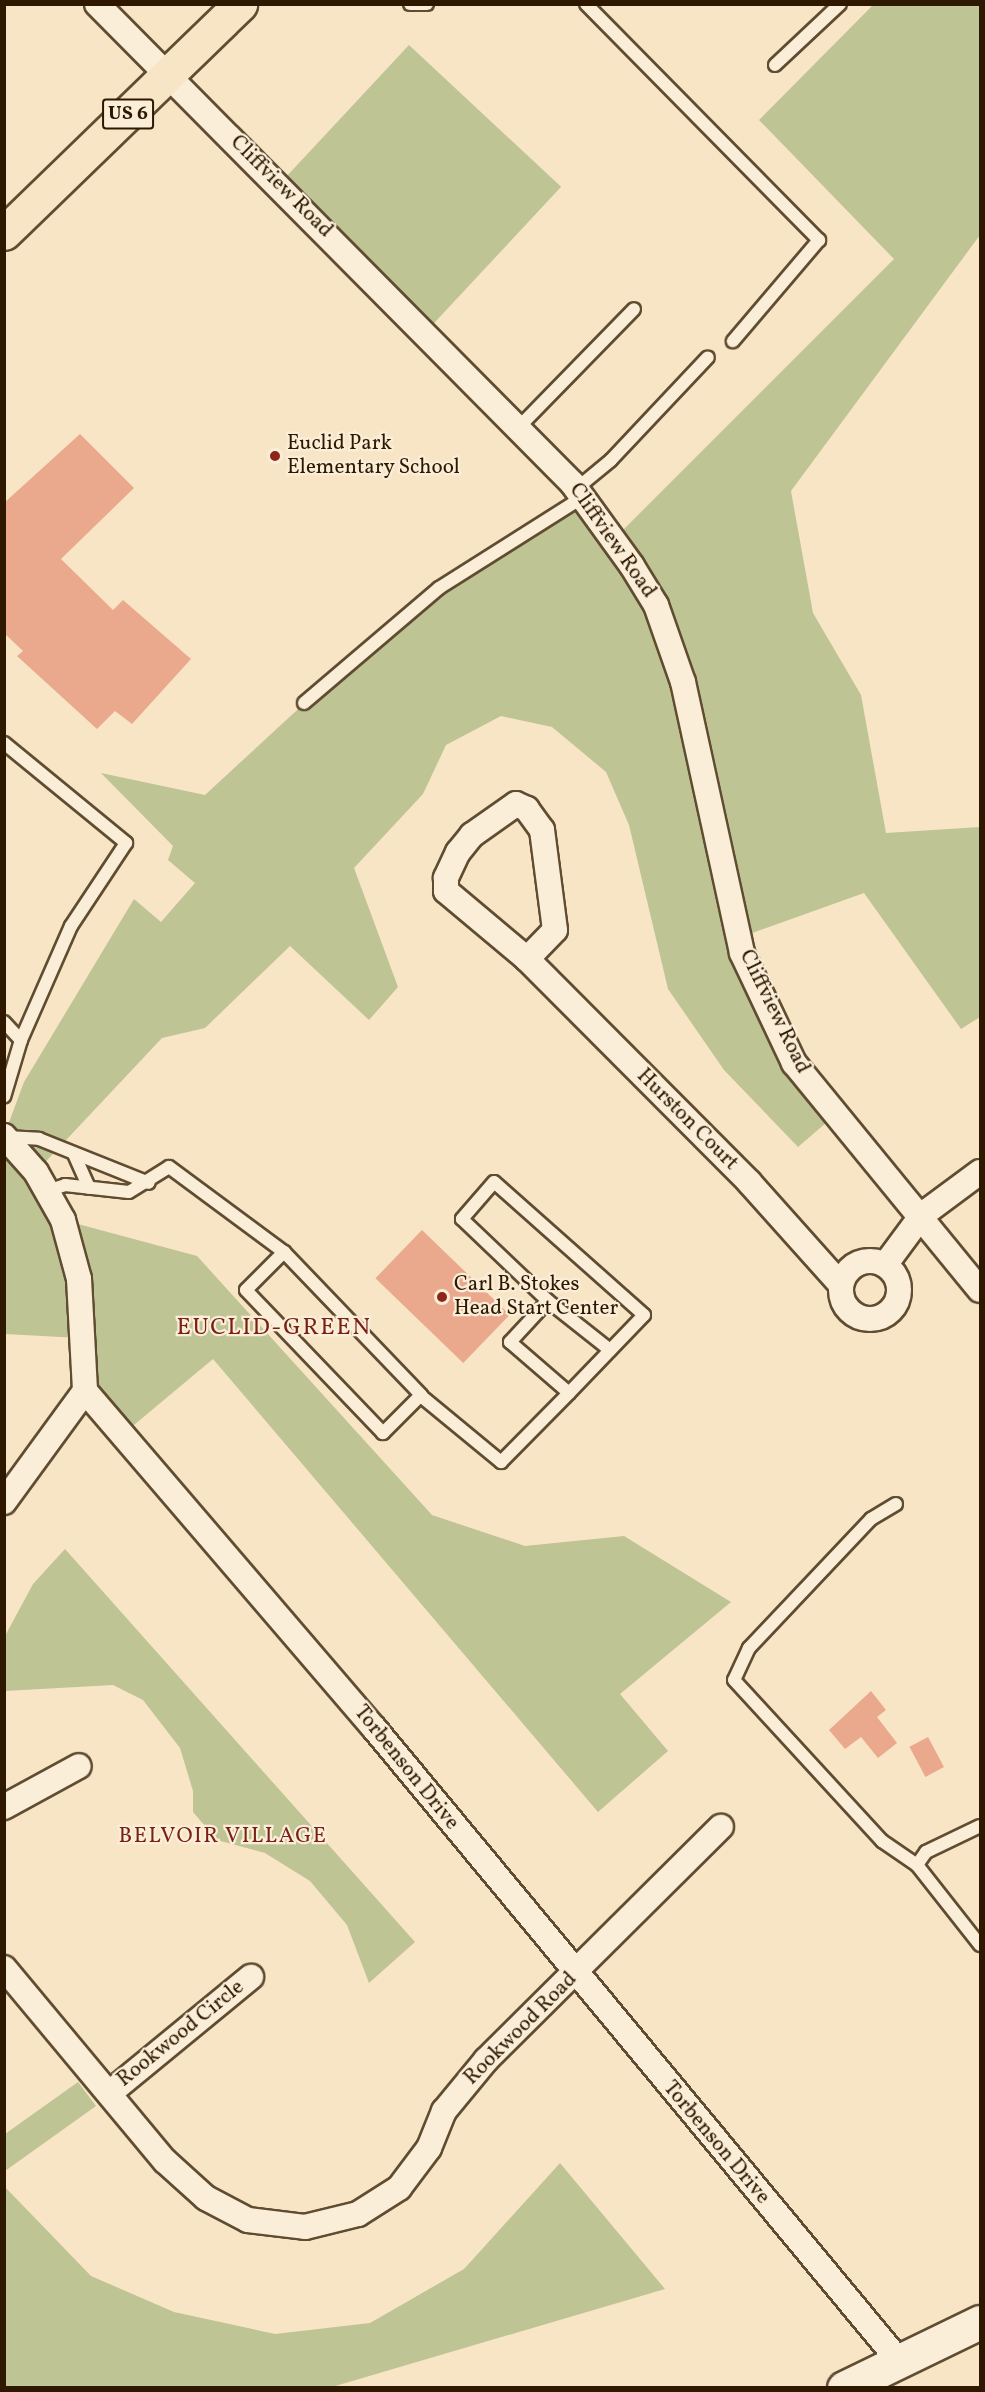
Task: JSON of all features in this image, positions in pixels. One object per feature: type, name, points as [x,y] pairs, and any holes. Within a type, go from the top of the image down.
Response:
[{"type":"main road","name":"US 6","points":[[4,233],[240,4]]},
{"type":"street","name":"Cliffview Road","points":[[97,4],[170,74],[518,428],[578,494],[632,566],[660,616],[683,682],[742,953],[794,1062],[834,1116],[922,1215],[981,1290]]},
{"type":"street","name":"Hurston Court","points":[[527,958],[555,930],[542,830],[527,809],[516,804],[458,852],[446,878],[446,891],[527,958],[749,1182],[841,1286],[850,1312],[868,1320],[887,1314],[899,1289],[885,1265]]},
{"type":"street","points":[[4,1137],[47,1191],[63,1220],[79,1279],[85,1391],[4,1502]]},
{"type":"street","points":[[841,1286],[858,1264],[885,1265],[922,1215],[981,1172]]},
{"type":"street","name":"Torbenson Drive","points":[[85,1391],[374,1728],[574,1975],[900,2362]]},
{"type":"street","points":[[4,1807],[80,1766]]},
{"type":"street","name":"Rookwood Road","points":[[4,1968],[111,2091],[165,2161],[206,2198],[248,2220],[305,2228],[358,2214],[399,2188],[429,2148],[444,2111],[479,2068],[721,1827]]},
{"type":"street","name":"Rookwood Circle","points":[[111,2091],[251,1977]]},
{"type":"street","points":[[844,2388],[981,2322]]},
{"type":"lane","points":[[410,4],[427,4]]},
{"type":"lane","points":[[586,4],[819,240],[733,341]]},
{"type":"lane","points":[[775,65],[840,4]]},
{"type":"lane","points":[[518,428],[634,309]]},
{"type":"lane","points":[[304,703],[439,588],[578,494],[708,357]]},
{"type":"lane","points":[[4,743],[126,843],[71,926],[21,1040],[4,1097]]},
{"type":"lane","points":[[4,1022],[21,1040]]},
{"type":"lane","points":[[4,1137],[39,1139],[149,1183]]},
{"type":"lane","points":[[74,1154],[90,1188]]},
{"type":"lane","points":[[47,1191],[90,1188],[129,1192],[149,1183],[169,1167],[284,1252],[420,1396],[501,1462],[644,1316],[494,1182],[462,1219],[548,1301],[610,1350]]},
{"type":"lane","points":[[284,1252],[246,1290],[382,1433],[420,1396]]},
{"type":"lane","points":[[548,1301],[510,1342],[569,1393]]},
{"type":"lane","points":[[896,1504],[871,1520],[749,1648],[734,1680],[882,1841],[917,1865],[981,1945]]},
{"type":"lane","points":[[917,1865],[926,1852],[981,1826]]},
{"type":"green space","points":[[873,5],[980,5],[980,235],[791,491],[813,613],[861,695],[886,833],[980,827],[980,1017],[961,1029],[864,893],[738,938],[834,1116],[798,1147],[724,1070],[668,989],[629,825],[606,772],[552,727],[501,716],[446,745],[423,794],[354,868],[398,987],[369,1020],[290,946],[205,1028],[162,1038],[36,1172],[63,1220],[197,1256],[432,1515],[525,1546],[624,1536],[731,1602],[620,1694],[668,1751],[598,1812],[213,1359],[122,1435],[85,1391],[79,1338],[5,1334],[4,1136],[24,1082],[134,899],[161,922],[195,883],[168,860],[173,846],[101,773],[205,795],[373,640],[580,499],[613,540],[894,259],[759,120]]},
{"type":"green space","points":[[409,45],[561,187],[431,327],[279,185]]},
{"type":"green space","points":[[65,1549],[415,1942],[369,1983],[347,1925],[310,1881],[265,1853],[217,1840],[193,1812],[193,1791],[180,1748],[143,1700],[113,1685],[5,1691],[5,1636],[33,1584]]},
{"type":"green space","points":[[78,2082],[96,2106],[5,2171],[5,2134]]},
{"type":"green space","points":[[560,2163],[665,2289],[332,2387],[5,2387],[5,2187],[91,2276],[174,2312],[275,2334],[370,2323],[464,2269]]},
{"type":"building","points":[[80,434],[134,488],[61,559],[113,610],[123,600],[191,659],[132,724],[115,711],[97,729],[17,656],[23,651],[4,633],[4,503]]},
{"type":"building","name":"Carl B. Stokes Head Start Center","points":[[422,1230],[510,1315],[463,1363],[375,1278]]},
{"type":"building","points":[[871,1691],[886,1710],[877,1717],[897,1743],[878,1758],[861,1737],[845,1749],[829,1730]]},
{"type":"building","points":[[928,1737],[944,1767],[925,1777],[909,1747]]},
{"type":"place","name":"Euclid Park Elementary School","points":[[275,456]]},
{"type":"place","name":"Carl B. Stokes Head Start Center","points":[[442,1297]]},
{"type":"district","name":"EUCLID-GREEN","points":[[274,1329]]},
{"type":"district","name":"BELVOIR VILLAGE","points":[[223,1837]]}]
